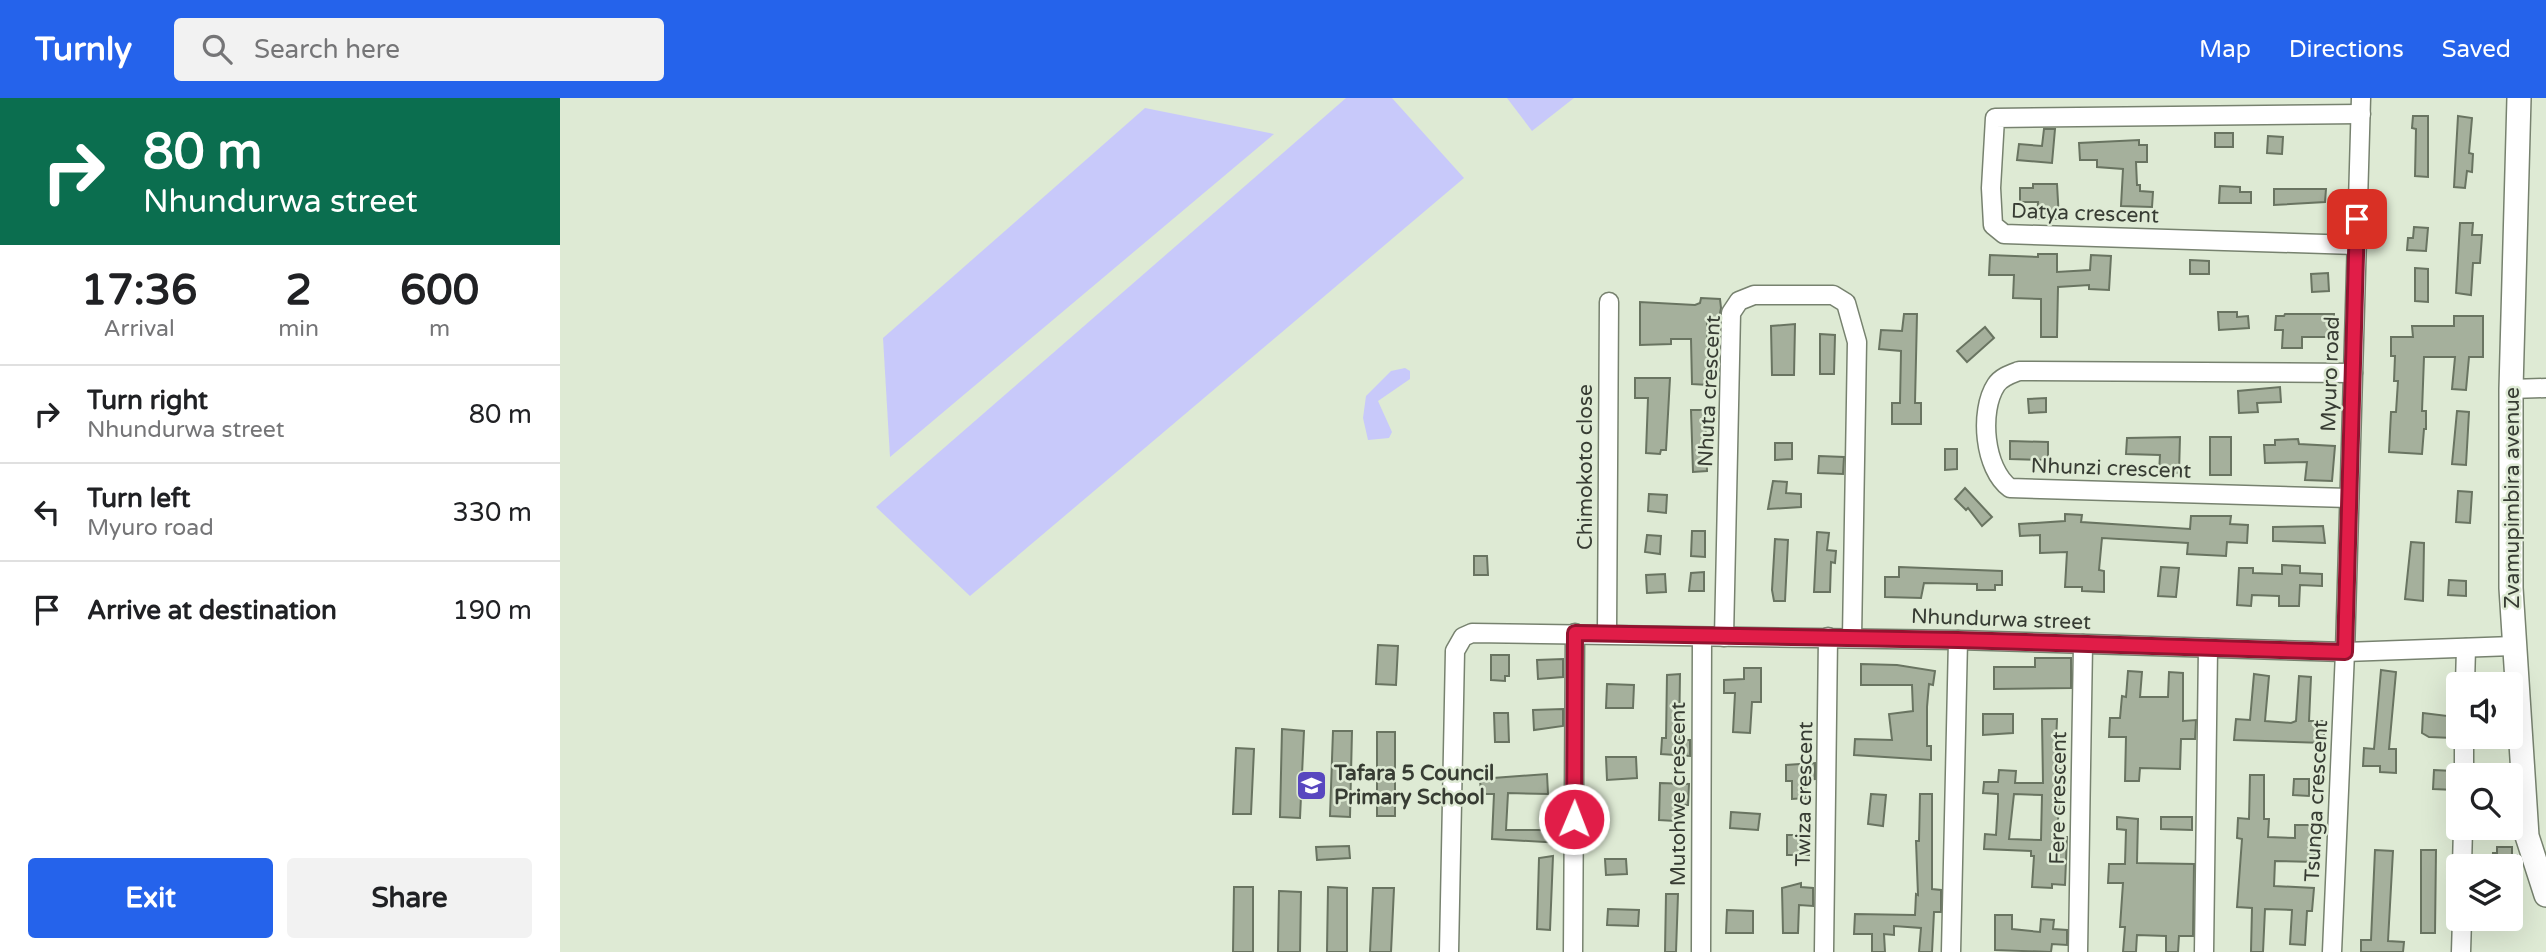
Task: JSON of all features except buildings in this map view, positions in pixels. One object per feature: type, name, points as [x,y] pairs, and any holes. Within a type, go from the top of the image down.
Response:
[{"type":"street","name":"Zvamupimbira avenue","points":[[2519,98],[2511,389],[2513,646],[2527,836],[2546,895]]},
{"type":"street","name":"Datya crescent","points":[[2357,245],[2004,234],[1993,225],[1991,188],[1995,118],[2361,106]]},
{"type":"street","name":"Myuro road","points":[[2345,652],[2361,106]]},
{"type":"street","name":"Nhuta crescent","points":[[1724,637],[1731,313],[1739,301],[1754,295],[1833,295],[1846,303],[1857,342],[1852,638]]},
{"type":"street","name":"Chimokoto close","points":[[1606,633],[1609,302]]},
{"type":"street","name":"Nhunzi crescent","points":[[2348,498],[2010,488],[1997,474],[1989,450],[1987,416],[1989,398],[1997,382],[2019,371],[2353,373]]},
{"type":"street","points":[[2511,389],[2546,388]]},
{"type":"street","name":"Nhundurwa street","points":[[1449,952],[1455,651],[1463,637],[1472,633],[1828,637],[2345,652],[2513,646]]},
{"type":"street","points":[[1573,952],[1575,633]]},
{"type":"street","name":"Mutohwe crescent","points":[[1701,952],[1702,637]]},
{"type":"street","name":"Twiza crescent","points":[[1824,952],[1828,637]]},
{"type":"street","points":[[1951,952],[1958,640]]},
{"type":"street","name":"Fere crescent","points":[[2078,952],[2083,644]]},
{"type":"street","points":[[2204,952],[2208,648]]},
{"type":"street","points":[[2465,672],[2466,648]]},
{"type":"street","name":"Tsunga crescent","points":[[2332,952],[2345,652]]},
{"type":"street","points":[[2461,952],[2462,931]]},
{"type":"water","points":[[1346,98],[1392,98],[1464,178],[970,596],[876,507]]},
{"type":"water","points":[[1507,98],[1574,98],[1532,131]]},
{"type":"water","points":[[1145,108],[1274,134],[890,457],[883,338]]},
{"type":"water","points":[[1405,368],[1410,371],[1410,379],[1378,401],[1392,432],[1389,438],[1368,440],[1363,418],[1366,396],[1391,371]]},
{"type":"place","name":"Tafara 5 Council Primary School","points":[[1311,785]]},
{"type":"route","points":[[1574,819],[1575,633],[1958,640],[2345,652],[2357,219]]}]
